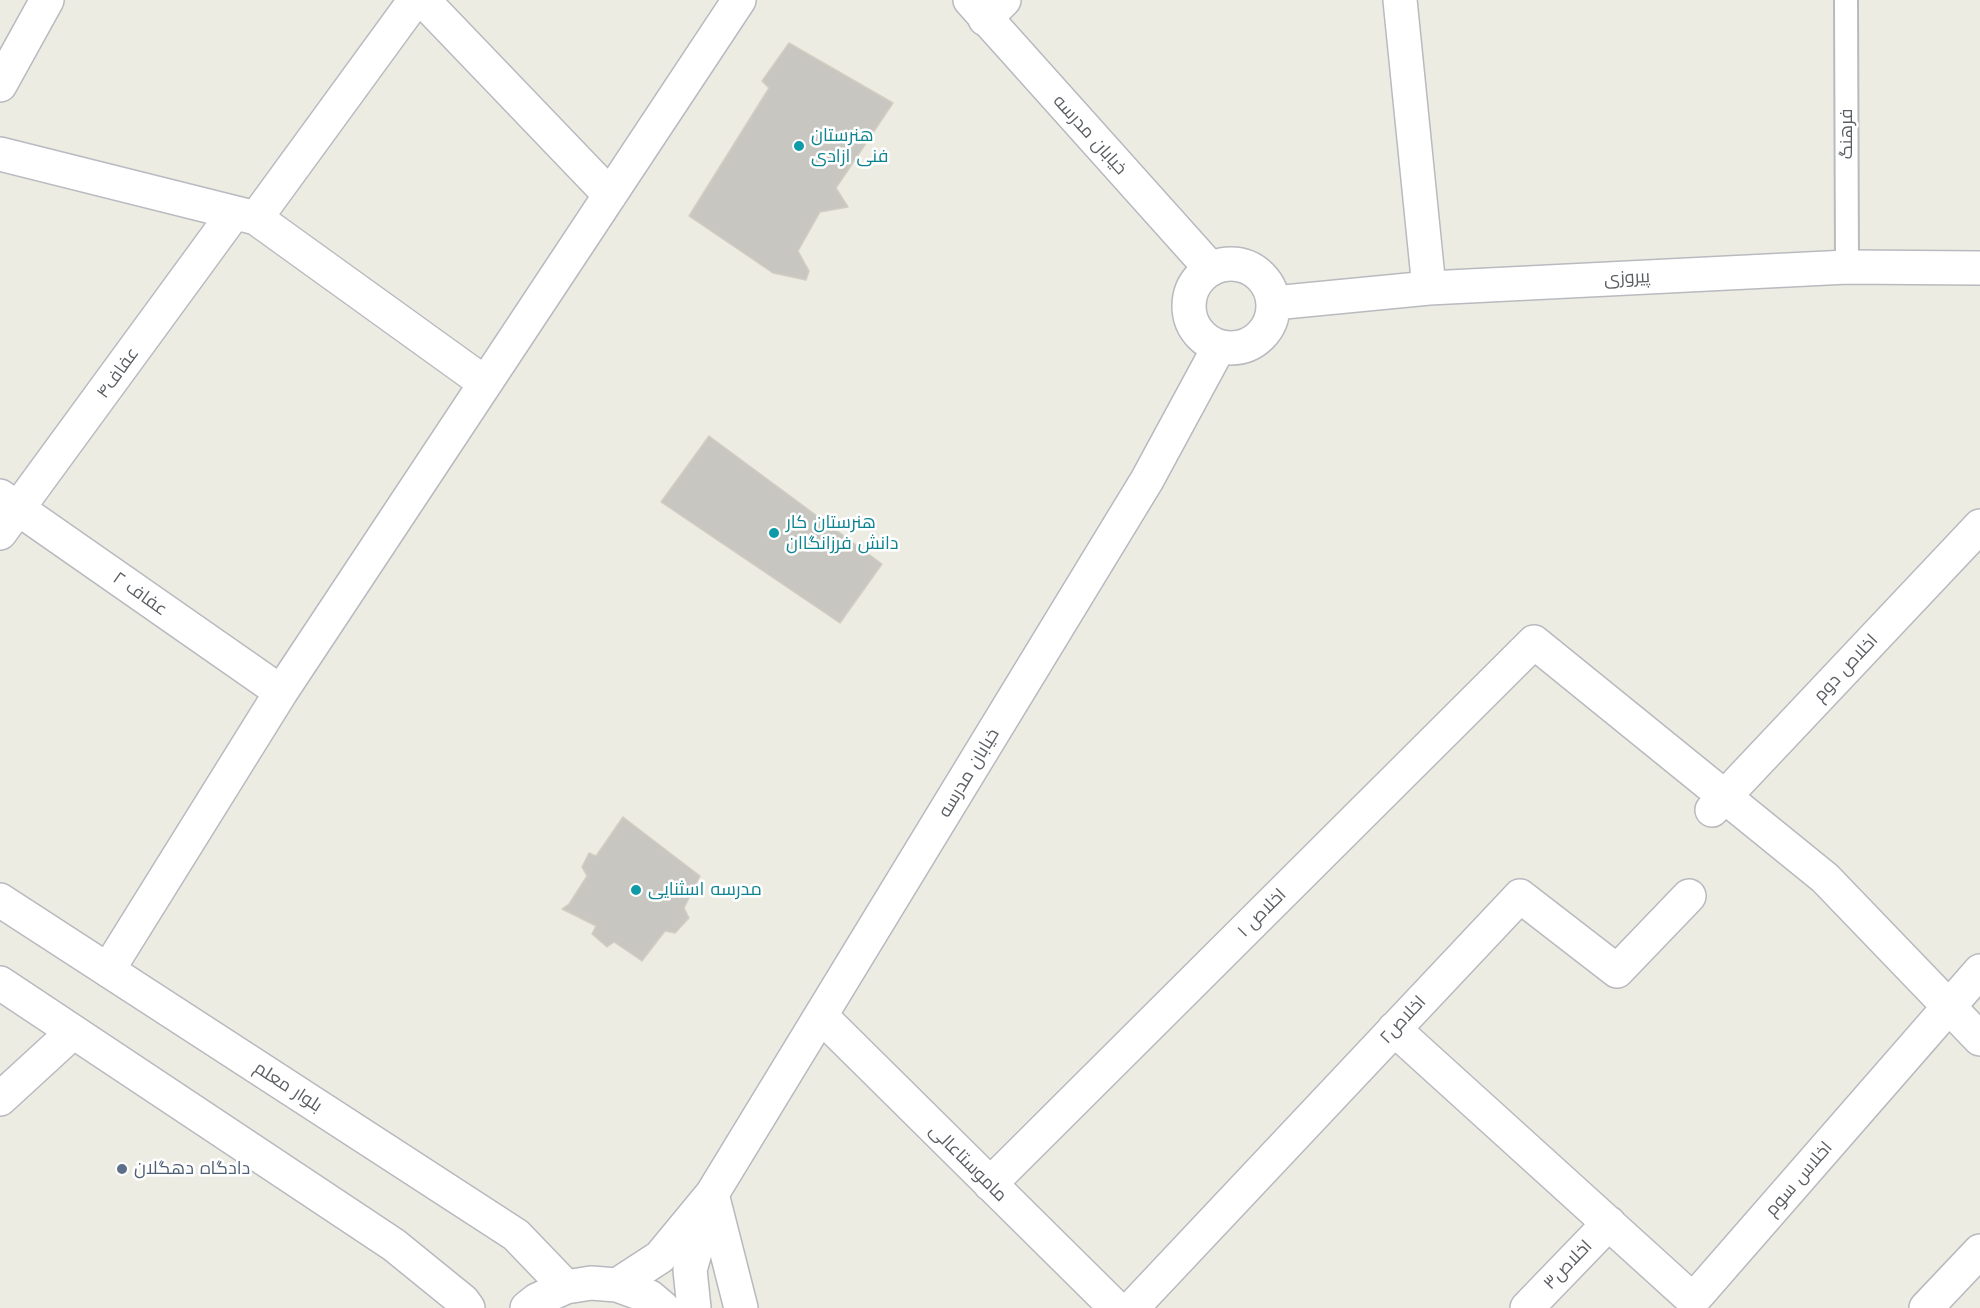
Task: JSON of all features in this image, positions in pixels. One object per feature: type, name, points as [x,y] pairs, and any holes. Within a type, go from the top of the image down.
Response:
[{"type":"street","points":[[0,85],[47,0]]},
{"type":"street","name":"عفاف۴","points":[[6,512],[415,0]]},
{"type":"street","points":[[423,0],[610,195]]},
{"type":"street","points":[[108,970],[281,692],[739,0]]},
{"type":"street","points":[[1400,0],[1429,288]]},
{"type":"street","name":"خیابان مدرسه","points":[[986,6],[1211,269]]},
{"type":"street","points":[[0,154],[245,215],[485,383]]},
{"type":"street","points":[[1224,264],[1252,269],[1263,278],[1274,303],[1267,329],[1258,339],[1246,346],[1232,349],[1219,347],[1202,336],[1190,318],[1191,290],[1211,269],[1224,264]]},
{"type":"street","name":"پیروزی","points":[[1274,303],[1429,288],[1847,267],[1980,268]]},
{"type":"street","name":"خیابان مدرسه","points":[[712,1194],[1147,480],[1219,347]]},
{"type":"street","name":"عفاف ۲","points":[[6,512],[281,692]]},
{"type":"street","name":"اخلاص دوم","points":[[1718,803],[1980,526]]},
{"type":"street","name":"اخلاص ۱","points":[[990,1184],[1534,642],[1718,803]]},
{"type":"street","points":[[1718,803],[1825,878],[1980,1039]]},
{"type":"street","name":"اخلاص۲","points":[[1132,1308],[1520,896],[1617,971],[1689,896]]},
{"type":"street","name":"بلوار معلم","points":[[0,900],[516,1235],[566,1287]]},
{"type":"street","name":"اخلاس سوم","points":[[1608,1223],[1693,1300],[1980,971]]},
{"type":"street","points":[[0,983],[394,1245],[463,1301],[468,1308]]},
{"type":"street","name":"ماموستاعالی","points":[[821,1016],[1116,1308]]},
{"type":"street","points":[[1394,1029],[1608,1223]]},
{"type":"street","points":[[0,1099],[74,1032]]},
{"type":"street","points":[[617,1285],[660,1257],[712,1194]]},
{"type":"street","points":[[693,1308],[690,1270],[712,1194]]},
{"type":"street","points":[[712,1194],[741,1308]]},
{"type":"street","name":"اخلاص۳","points":[[1527,1308],[1608,1223]]},
{"type":"street","points":[[1926,1308],[1980,1251]]},
{"type":"street","points":[[527,1308],[537,1300],[566,1287],[591,1283],[617,1285],[650,1297],[663,1308]]},
{"type":"lane","name":"فرهنگ","points":[[1846,0],[1847,267]]},
{"type":"building","name":"هنرستان فنی ازادی","points":[[789,43],[893,103],[836,188],[848,207],[820,212],[798,251],[809,271],[806,280],[773,273],[689,216],[769,88],[762,81]]},
{"type":"building","name":"هنرستان کار دانش فرزانگاان","points":[[709,436],[882,564],[840,623],[661,502]]},
{"type":"building","name":"مدرسه اسثنایی","points":[[623,817],[700,876],[684,908],[689,918],[675,933],[665,931],[642,961],[614,942],[607,947],[592,934],[596,926],[562,909],[569,904],[587,876],[582,867],[589,853],[596,856]]},
{"type":"place","name":"هنرستان فنی ازادی","points":[[799,146]]},
{"type":"place","name":"هنرستان کار دانش فرزانگاان","points":[[774,533]]},
{"type":"place","name":"مدرسه اسثنایی","points":[[636,890]]},
{"type":"place","name":"دادگاه دهگلان","points":[[122,1169]]}]
